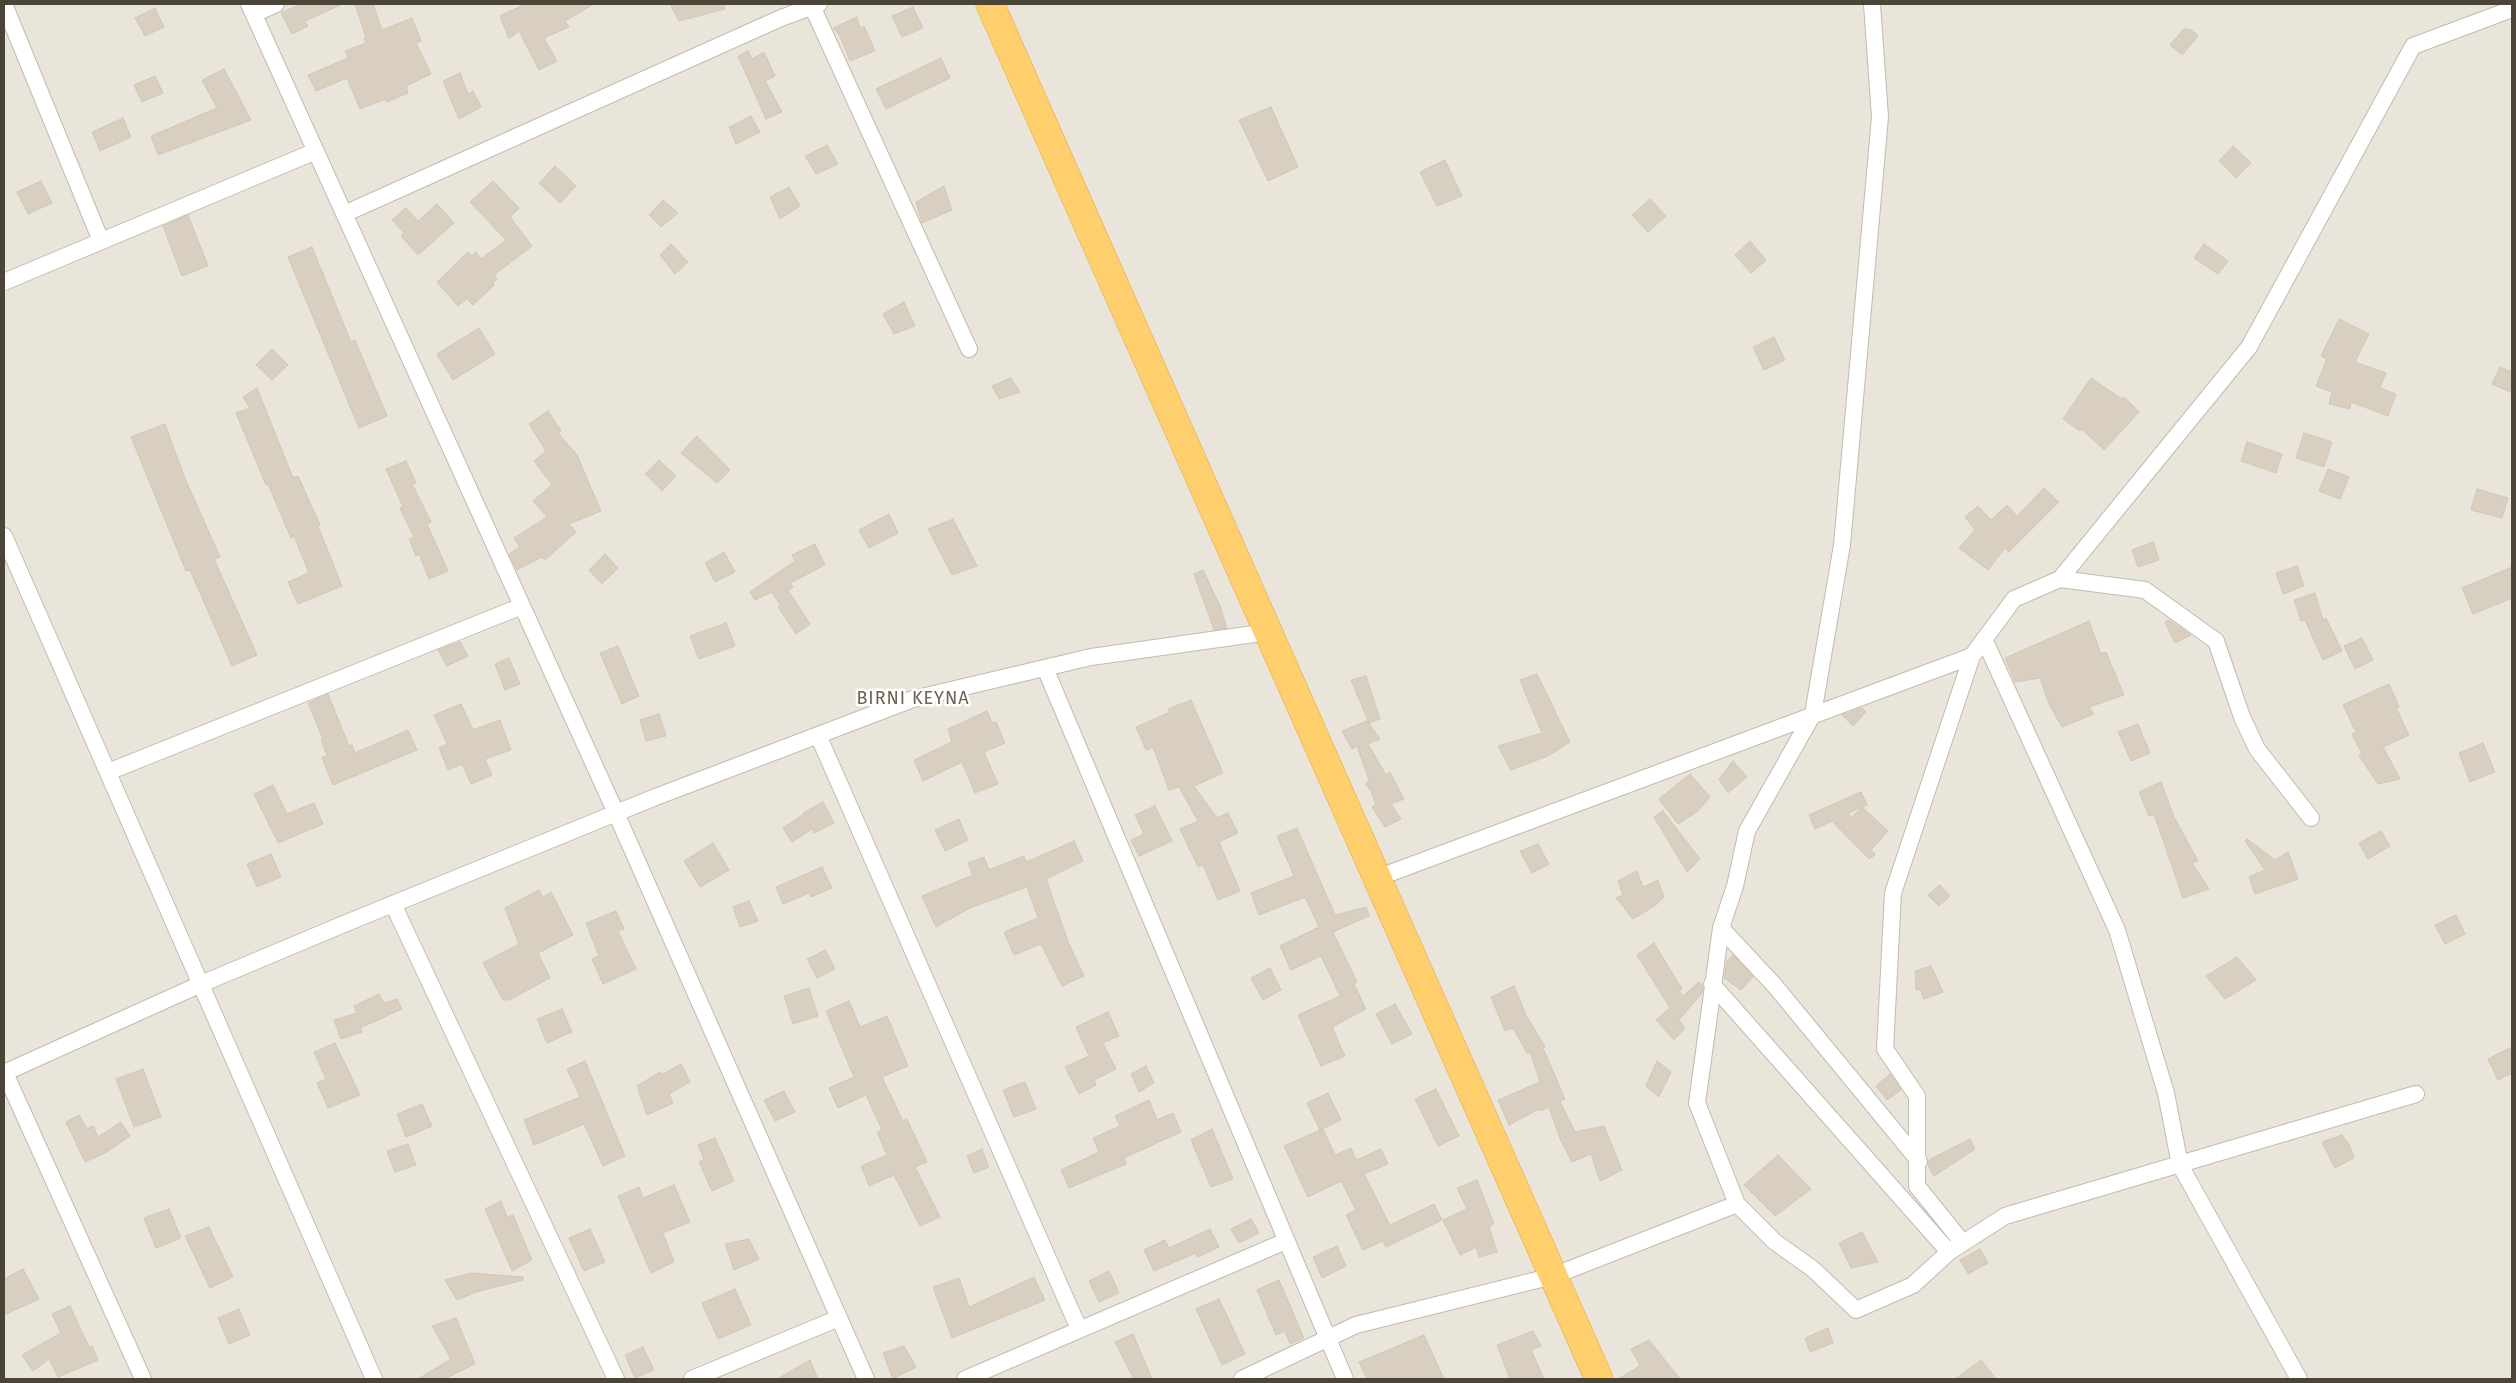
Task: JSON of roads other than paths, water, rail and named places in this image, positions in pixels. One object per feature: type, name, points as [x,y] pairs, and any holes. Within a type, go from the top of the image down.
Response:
[{"type":"highway","points":[[990,4],[1599,1379]]},
{"type":"street","points":[[4,4],[101,241]]},
{"type":"street","points":[[276,4],[252,9],[616,813],[866,1379]]},
{"type":"street","points":[[344,214],[814,4],[969,349]]},
{"type":"street","points":[[1872,4],[1880,118],[1842,545],[1813,714],[1747,831],[1735,886],[1721,928],[1697,1103],[1737,1204],[1775,1242],[1813,1269],[1856,1310],[1913,1285],[1956,1248],[2005,1216],[2416,1094]]},
{"type":"street","points":[[1956,1248],[1917,1186],[1919,1161],[1917,1096],[1885,1049],[1893,893],[1972,656],[2014,599],[2060,579],[2249,347],[2413,46],[2512,9]]},
{"type":"street","points":[[4,282],[316,151]]},
{"type":"street","points":[[4,536],[374,1379]]},
{"type":"street","points":[[2060,579],[2145,590],[2216,641],[2242,717],[2257,749],[2311,818]]},
{"type":"street","points":[[108,772],[522,606]]},
{"type":"street","points":[[143,1379],[4,1073],[201,984],[393,904],[616,813],[913,699],[1091,657],[1268,632]]},
{"type":"street","points":[[1984,639],[2117,930],[2166,1093],[2180,1165],[2299,1379]]},
{"type":"street","points":[[1377,878],[1972,656]]},
{"type":"street","points":[[1045,668],[1344,1379]]},
{"type":"street","points":[[818,735],[1079,1329]]},
{"type":"street","points":[[393,904],[616,1379]]},
{"type":"street","points":[[1721,928],[1775,986],[1919,1161]]},
{"type":"street","points":[[1712,984],[1956,1248]]},
{"type":"street","points":[[1242,1379],[1356,1325],[1553,1276],[1737,1204]]},
{"type":"street","points":[[965,1379],[1286,1241]]},
{"type":"street","points":[[692,1379],[839,1318]]},
{"type":"district","name":"BIRNI KEYNA","points":[[913,699]]}]
